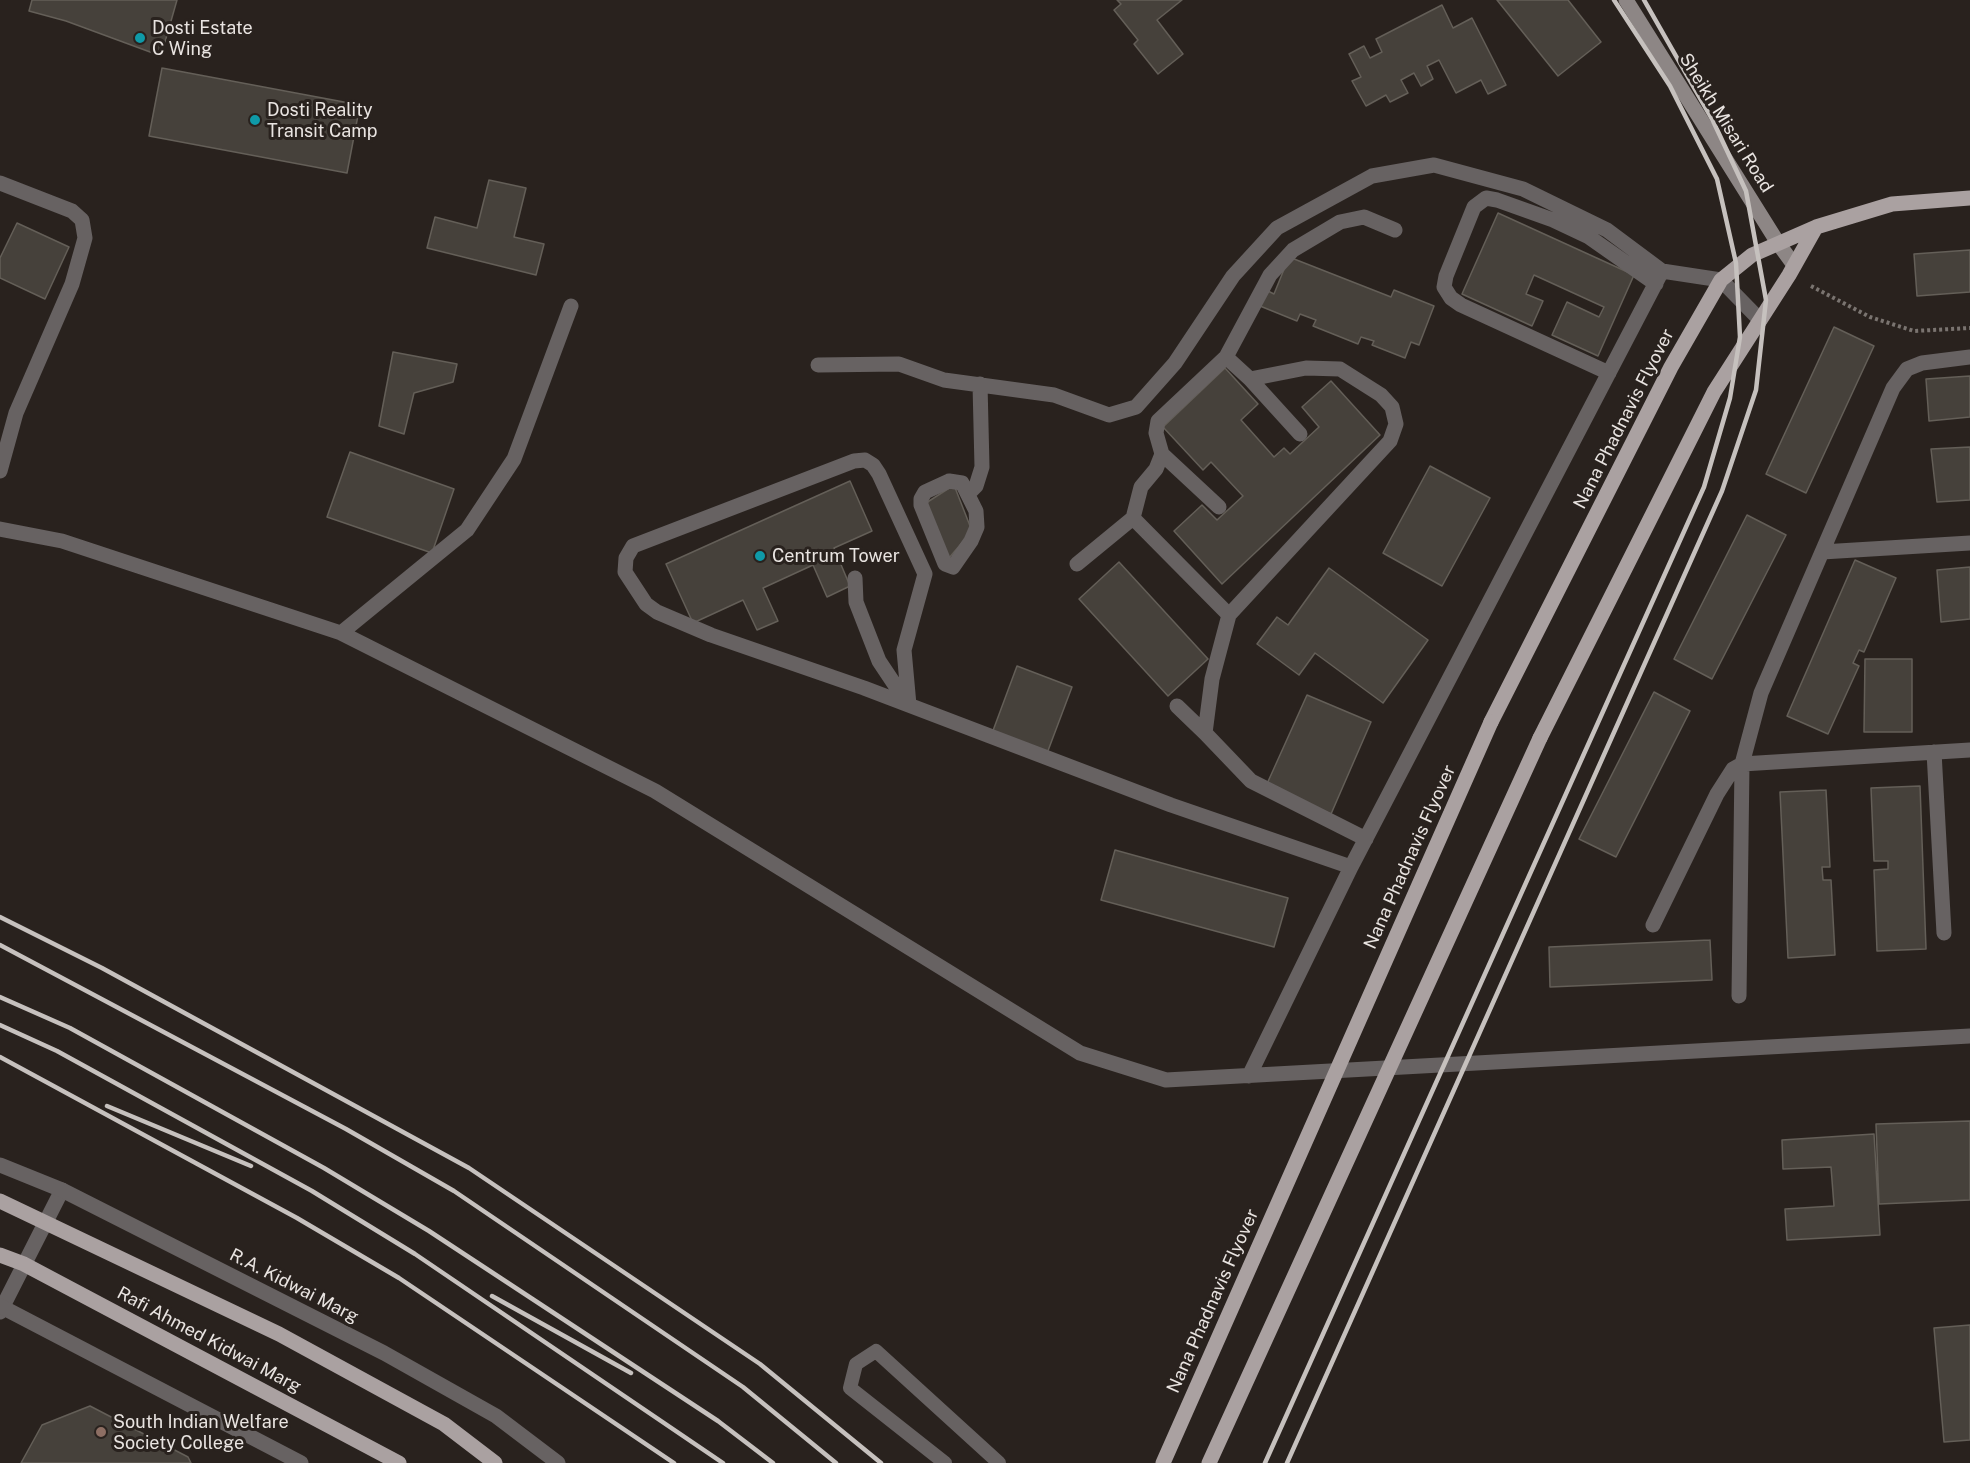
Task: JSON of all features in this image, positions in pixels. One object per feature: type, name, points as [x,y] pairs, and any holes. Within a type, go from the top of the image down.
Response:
[{"type":"main road","name":"Sheikh Misari Road","points":[[1626,0],[1794,265]]},
{"type":"main road","points":[[1721,280],[1752,255],[1816,227],[1892,204],[1970,198]]},
{"type":"main road","points":[[1209,1463],[1540,738],[1714,392],[1816,227]]},
{"type":"main road","name":"Nana Phadnavis Flyover","points":[[1162,1463],[1491,722],[1671,367],[1721,280]]},
{"type":"main road","points":[[0,1201],[279,1334],[444,1424],[495,1463]]},
{"type":"main road","name":"Rafi Ahmed Kidwai Marg","points":[[0,1255],[24,1264],[399,1463]]},
{"type":"street","points":[[818,365],[900,364],[944,380],[1054,395],[1109,415],[1136,407],[1175,363],[1233,276],[1277,228],[1372,176],[1434,165],[1523,189],[1607,230],[1659,278]]},
{"type":"street","points":[[0,183],[72,211],[82,220],[85,238],[72,284],[45,349],[26,387],[0,471]]},
{"type":"street","points":[[1610,373],[1461,305],[1451,298],[1444,287],[1446,276],[1474,207],[1485,198],[1553,220],[1589,237],[1659,278],[1721,280],[1760,320]]},
{"type":"street","points":[[1219,507],[1162,454],[1156,433],[1158,421],[1226,357],[1270,275],[1293,250],[1340,222],[1364,217],[1395,230]]},
{"type":"street","points":[[1249,1076],[1351,867],[1659,278]]},
{"type":"street","points":[[341,633],[467,530],[514,459],[571,306]]},
{"type":"street","points":[[1226,357],[1250,379],[1300,434]]},
{"type":"street","points":[[1739,996],[1742,764],[1761,693],[1893,388],[1907,369],[1922,363],[1970,357]]},
{"type":"street","points":[[1205,734],[1212,679],[1229,615],[1390,441],[1396,424],[1392,407],[1381,395],[1340,369],[1306,368],[1250,379]]},
{"type":"street","points":[[965,488],[976,511],[977,528],[972,541],[953,567],[945,564],[921,499],[925,492],[949,481],[965,488],[976,486],[982,467],[980,384]]},
{"type":"street","points":[[1077,564],[1132,518],[1142,487],[1156,469],[1162,454]]},
{"type":"street","points":[[909,705],[904,650],[925,574],[879,474],[873,465],[864,460],[854,461],[633,546],[626,558],[625,572],[646,604],[657,612],[711,635],[909,705],[1171,805],[1351,867]]},
{"type":"street","points":[[1132,518],[1229,615]]},
{"type":"street","points":[[0,529],[62,541],[341,633],[656,791],[1080,1053],[1166,1080],[1970,1036]]},
{"type":"street","points":[[1822,552],[1970,543]]},
{"type":"street","points":[[855,578],[856,602],[879,661],[909,705]]},
{"type":"street","points":[[1177,706],[1251,781],[1366,839]]},
{"type":"street","points":[[1653,925],[1717,794],[1733,769],[1742,764],[1970,750]]},
{"type":"street","points":[[1934,752],[1944,933]]},
{"type":"street","name":"R.A. Kidwai Marg","points":[[0,1165],[62,1190],[384,1353],[496,1416],[558,1463]]},
{"type":"street","points":[[62,1190],[1,1308],[301,1463]]},
{"type":"lane","points":[[945,1463],[850,1389],[856,1364],[876,1351],[999,1463]]},
{"type":"path","points":[[1870,317],[1914,332],[1970,328]]},
{"type":"building","name":"Dosti Estate C Wing","points":[[32,0],[177,0],[161,56],[66,21],[29,11]]},
{"type":"building","points":[[1117,0],[1182,0],[1157,20],[1183,54],[1158,74],[1134,44],[1138,40],[1114,10],[1121,4]]},
{"type":"building","points":[[1497,0],[1568,0],[1601,42],[1558,76]]},
{"type":"building","points":[[1442,5],[1453,28],[1472,18],[1506,85],[1488,94],[1481,80],[1456,93],[1439,60],[1427,66],[1433,79],[1421,86],[1414,73],[1401,80],[1408,93],[1390,102],[1386,95],[1366,106],[1352,81],[1361,77],[1349,54],[1364,46],[1370,58],[1382,52],[1376,39]]},
{"type":"building","name":"Dosti Reality Transit Camp","points":[[162,68],[360,105],[347,173],[149,136]]},
{"type":"building","points":[[489,180],[526,188],[514,237],[544,244],[536,275],[427,248],[435,217],[477,228]]},
{"type":"building","points":[[1498,213],[1634,275],[1598,356],[1552,335],[1567,302],[1599,317],[1604,307],[1534,275],[1526,294],[1543,301],[1532,326],[1462,294]]},
{"type":"building","points":[[17,223],[69,247],[45,299],[0,278],[0,258]]},
{"type":"building","points":[[1970,250],[1970,292],[1917,296],[1914,254]]},
{"type":"building","points":[[1289,257],[1391,297],[1394,290],[1434,306],[1419,345],[1411,342],[1405,358],[1372,345],[1374,341],[1361,337],[1358,344],[1313,326],[1316,320],[1300,314],[1297,321],[1260,306],[1266,290],[1274,294]]},
{"type":"building","points":[[1834,327],[1874,346],[1806,493],[1766,474]]},
{"type":"building","points":[[393,352],[457,364],[453,382],[414,393],[404,434],[379,426]]},
{"type":"building","points":[[1225,368],[1258,404],[1241,420],[1274,457],[1284,448],[1290,454],[1319,427],[1302,407],[1331,381],[1380,435],[1222,584],[1174,531],[1202,505],[1217,520],[1243,496],[1211,462],[1203,470],[1163,427]]},
{"type":"building","points":[[1970,376],[1970,417],[1929,421],[1926,379]]},
{"type":"building","points":[[1970,447],[1970,500],[1937,502],[1931,449]]},
{"type":"building","points":[[350,452],[454,489],[432,553],[327,517]]},
{"type":"building","points":[[1430,466],[1490,498],[1442,586],[1383,553]]},
{"type":"building","name":"Centrum Tower","points":[[850,481],[872,531],[834,548],[850,586],[827,597],[813,565],[763,588],[778,621],[757,630],[743,600],[693,623],[666,564]]},
{"type":"building","points":[[954,485],[972,531],[949,558],[926,503]]},
{"type":"building","points":[[1747,515],[1786,535],[1712,679],[1674,659]]},
{"type":"building","points":[[1855,560],[1896,578],[1864,652],[1859,650],[1853,663],[1859,666],[1828,734],[1787,716]]},
{"type":"building","points":[[1119,562],[1208,659],[1168,696],[1079,599]]},
{"type":"building","points":[[1970,567],[1970,619],[1941,622],[1937,570]]},
{"type":"building","points":[[1329,568],[1428,640],[1383,703],[1315,653],[1299,675],[1257,644],[1277,617],[1288,625]]},
{"type":"building","points":[[1865,659],[1912,659],[1912,732],[1864,732]]},
{"type":"building","points":[[1017,666],[1072,687],[1046,756],[991,736]]},
{"type":"building","points":[[1654,692],[1690,711],[1616,857],[1579,839]]},
{"type":"building","points":[[1307,695],[1371,722],[1331,814],[1266,786]]},
{"type":"building","points":[[1920,786],[1926,949],[1877,951],[1874,870],[1888,869],[1888,861],[1874,861],[1871,788]]},
{"type":"building","points":[[1826,790],[1830,867],[1822,867],[1823,880],[1831,880],[1835,955],[1788,958],[1780,792]]},
{"type":"building","points":[[1115,850],[1288,898],[1274,947],[1101,900]]},
{"type":"building","points":[[1710,940],[1712,980],[1550,987],[1549,947]]},
{"type":"building","points":[[1970,1121],[1970,1200],[1879,1204],[1876,1124]]},
{"type":"building","points":[[1874,1134],[1880,1235],[1787,1240],[1785,1209],[1834,1206],[1831,1167],[1783,1169],[1782,1140]]},
{"type":"building","points":[[1970,1325],[1970,1440],[1944,1442],[1934,1328]]},
{"type":"building","points":[[90,1406],[188,1457],[191,1463],[21,1463],[42,1425]]},
{"type":"railway","points":[[1265,1463],[1704,487],[1730,398],[1740,337],[1736,263],[1717,179],[1670,86],[1614,0]]},
{"type":"railway","points":[[1287,1463],[1722,491],[1756,390],[1766,300],[1746,191],[1713,121],[1644,0]]},
{"type":"railway","points":[[0,917],[102,968],[469,1168],[760,1364],[881,1463]]},
{"type":"railway","points":[[0,945],[346,1129],[454,1191],[743,1387],[836,1463]]},
{"type":"railway","points":[[0,997],[70,1028],[324,1168],[429,1231],[718,1421],[773,1463]]},
{"type":"railway","points":[[0,1025],[57,1051],[312,1191],[415,1254],[723,1463]]},
{"type":"railway","points":[[0,1057],[297,1218],[399,1278],[674,1463]]},
{"type":"railway","points":[[107,1106],[251,1166]]},
{"type":"railway","points":[[492,1296],[631,1373]]},
{"type":"place","name":"Dosti Estate C Wing","points":[[140,38]]},
{"type":"place","name":"Dosti Reality Transit Camp","points":[[255,120]]},
{"type":"place","name":"Centrum Tower","points":[[760,556]]},
{"type":"place","name":"South Indian Welfare Society College","points":[[101,1432]]}]
